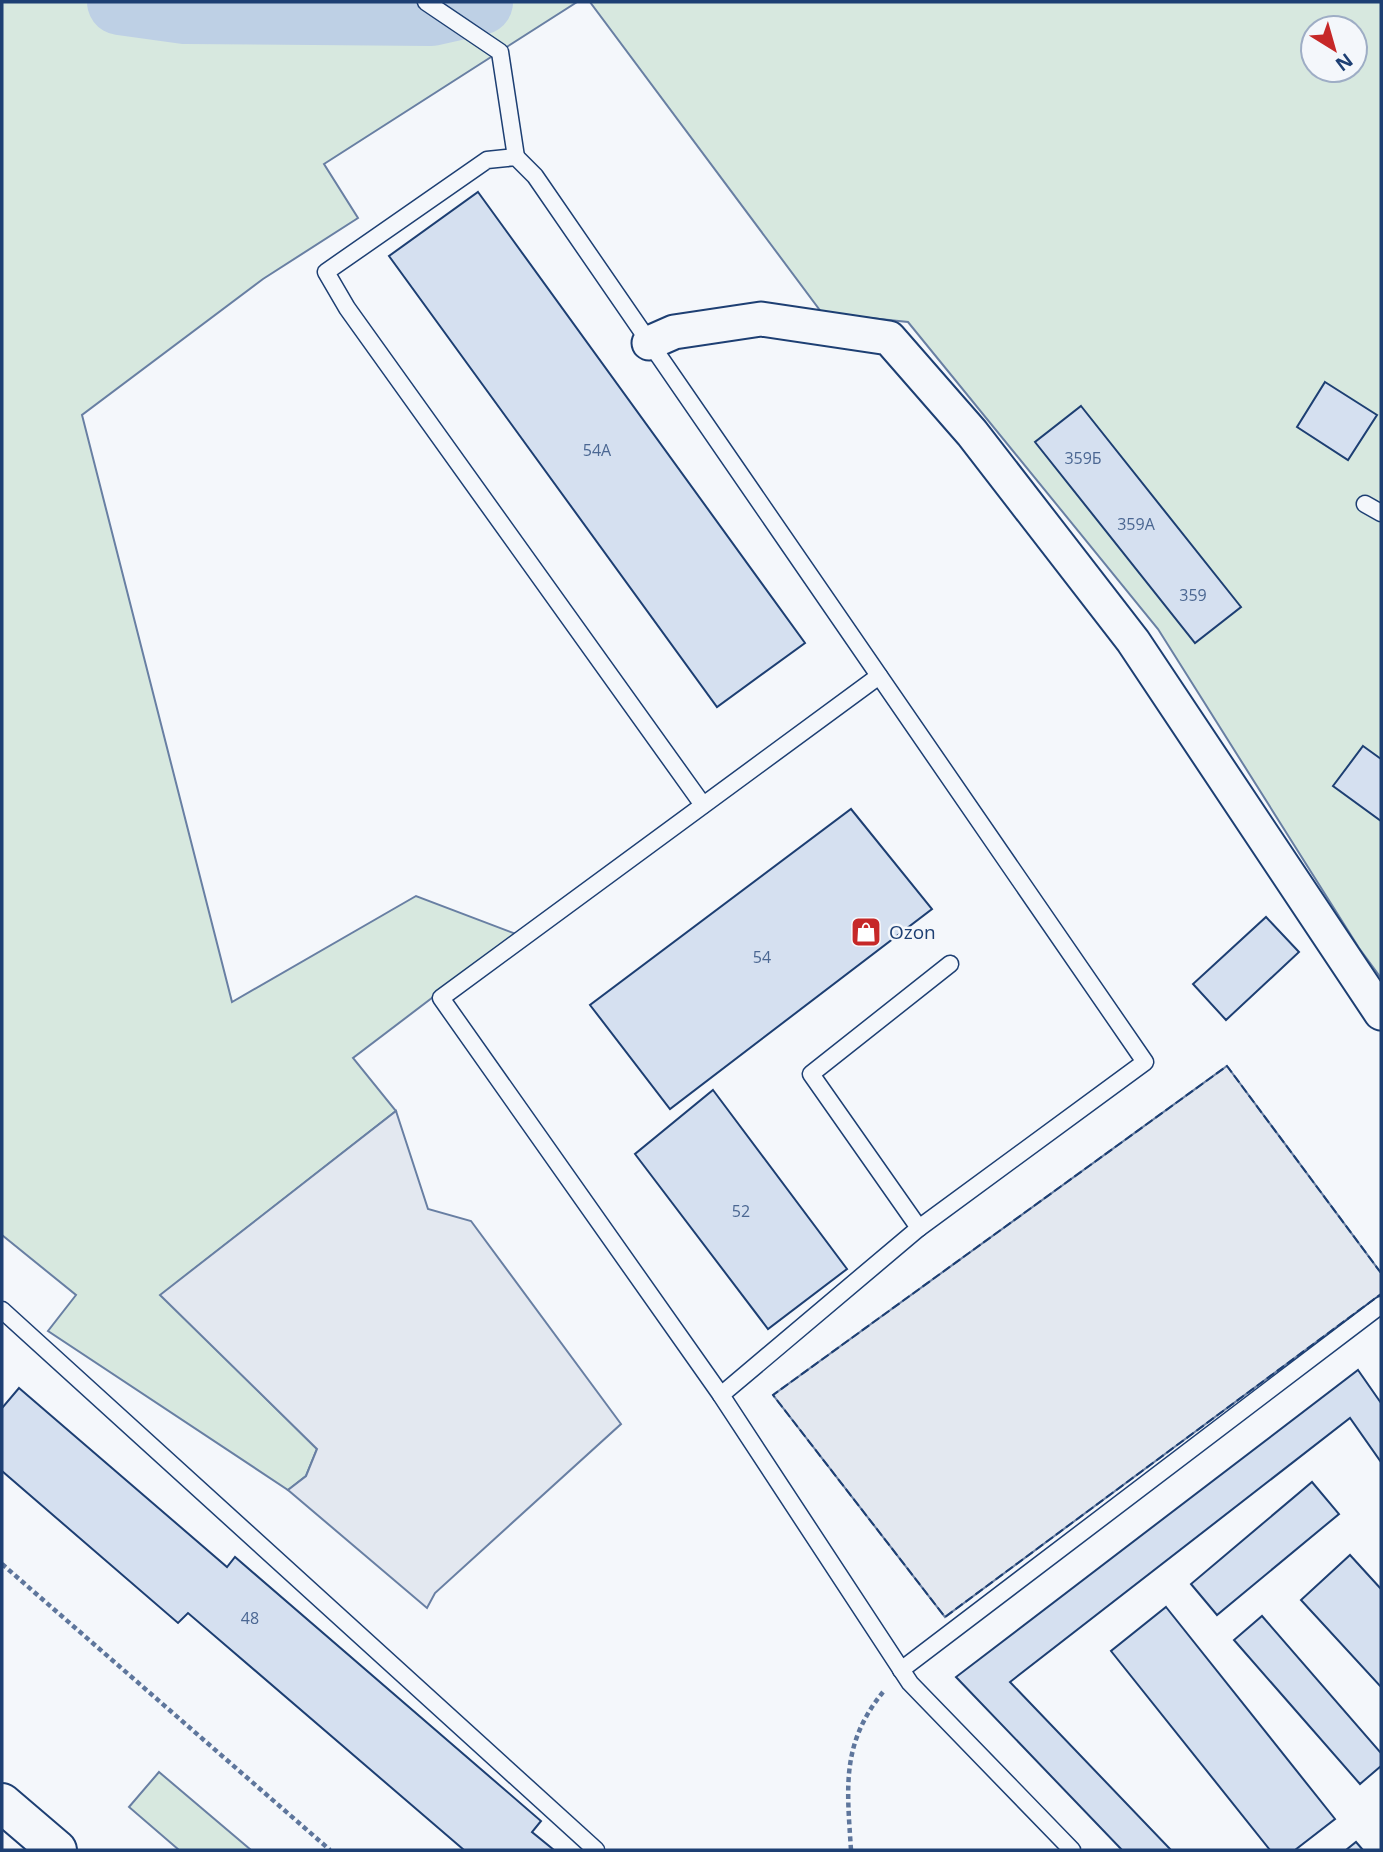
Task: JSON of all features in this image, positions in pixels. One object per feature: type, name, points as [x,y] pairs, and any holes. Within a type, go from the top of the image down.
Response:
[{"type":"street","points":[[649,343],[674,332],[761,319],[888,338],[972,433],[1133,641],[1381,1013]]},
{"type":"street","points":[[2,1804],[57,1850]]},
{"type":"lane","points":[[426,2],[500,52],[516,157],[534,176],[1145,1062],[919,1228],[721,1395]]},
{"type":"lane","points":[[516,157],[487,160],[326,272],[347,308],[703,805]]},
{"type":"lane","points":[[1365,504],[1381,513]]},
{"type":"lane","points":[[879,676],[441,998],[721,1395],[910,1683],[1072,1850]]},
{"type":"lane","points":[[919,1228],[811,1074],[950,964]]},
{"type":"lane","points":[[901,1670],[1381,1305]]},
{"type":"lane","points":[[2,1310],[596,1850]]},
{"type":"path","points":[[2,1564],[330,1850]]},
{"type":"path","points":[[851,1850],[847,1788],[855,1737],[864,1716],[901,1670]]},
{"type":"shaded area","points":[[2,2],[577,2],[324,164],[358,218],[263,279],[82,415],[232,1002],[416,896],[516,934],[353,1058],[396,1111],[161,1295],[317,1449],[306,1476],[288,1490],[48,1331],[76,1295],[2,1235]]},
{"type":"shaded area","points":[[590,2],[1381,2],[1381,978],[1359,948],[1158,629],[908,322],[822,313]]},
{"type":"shaded area","points":[[1227,1066],[1381,1273],[1381,1294],[945,1617],[773,1395]]},
{"type":"shaded area","points":[[396,1111],[428,1209],[471,1221],[621,1424],[435,1593],[427,1608],[288,1490],[306,1476],[317,1449],[160,1295]]},
{"type":"shaded area","points":[[159,1772],[251,1850],[179,1850],[129,1807]]},
{"type":"building","points":[[478,192],[805,643],[717,707],[389,256]]},
{"type":"building","points":[[1325,382],[1377,415],[1348,460],[1297,427]]},
{"type":"building","points":[[1081,406],[1241,607],[1195,643],[1035,442]]},
{"type":"building","points":[[1363,746],[1381,759],[1381,821],[1333,786]]},
{"type":"building","points":[[851,809],[932,909],[670,1109],[590,1005]]},
{"type":"building","points":[[1266,917],[1299,952],[1226,1020],[1193,984]]},
{"type":"building","points":[[713,1090],[847,1269],[768,1329],[635,1154]]},
{"type":"building","points":[[1358,1370],[1381,1403],[1381,1462],[1350,1418],[1010,1682],[1171,1850],[1122,1850],[956,1677]]},
{"type":"building","points":[[19,1388],[227,1567],[235,1557],[541,1821],[532,1832],[554,1850],[464,1850],[188,1613],[178,1623],[2,1471],[2,1408]]},
{"type":"building","points":[[1312,1482],[1339,1514],[1217,1615],[1191,1584]]},
{"type":"building","points":[[1350,1555],[1381,1589],[1381,1687],[1301,1600]]},
{"type":"building","points":[[1166,1607],[1335,1819],[1295,1850],[1270,1850],[1111,1651]]},
{"type":"building","points":[[1262,1616],[1381,1753],[1381,1766],[1360,1784],[1234,1640]]},
{"type":"building","points":[[1356,1842],[1363,1850],[1346,1850]]},
{"type":"waterway","points":[[120,2],[185,11],[431,13],[480,2]]},
{"type":"fence","points":[[1381,1273],[1227,1066],[773,1395],[945,1617],[1381,1294]]},
{"type":"place","name":"Ozon","points":[[866,932]]}]
